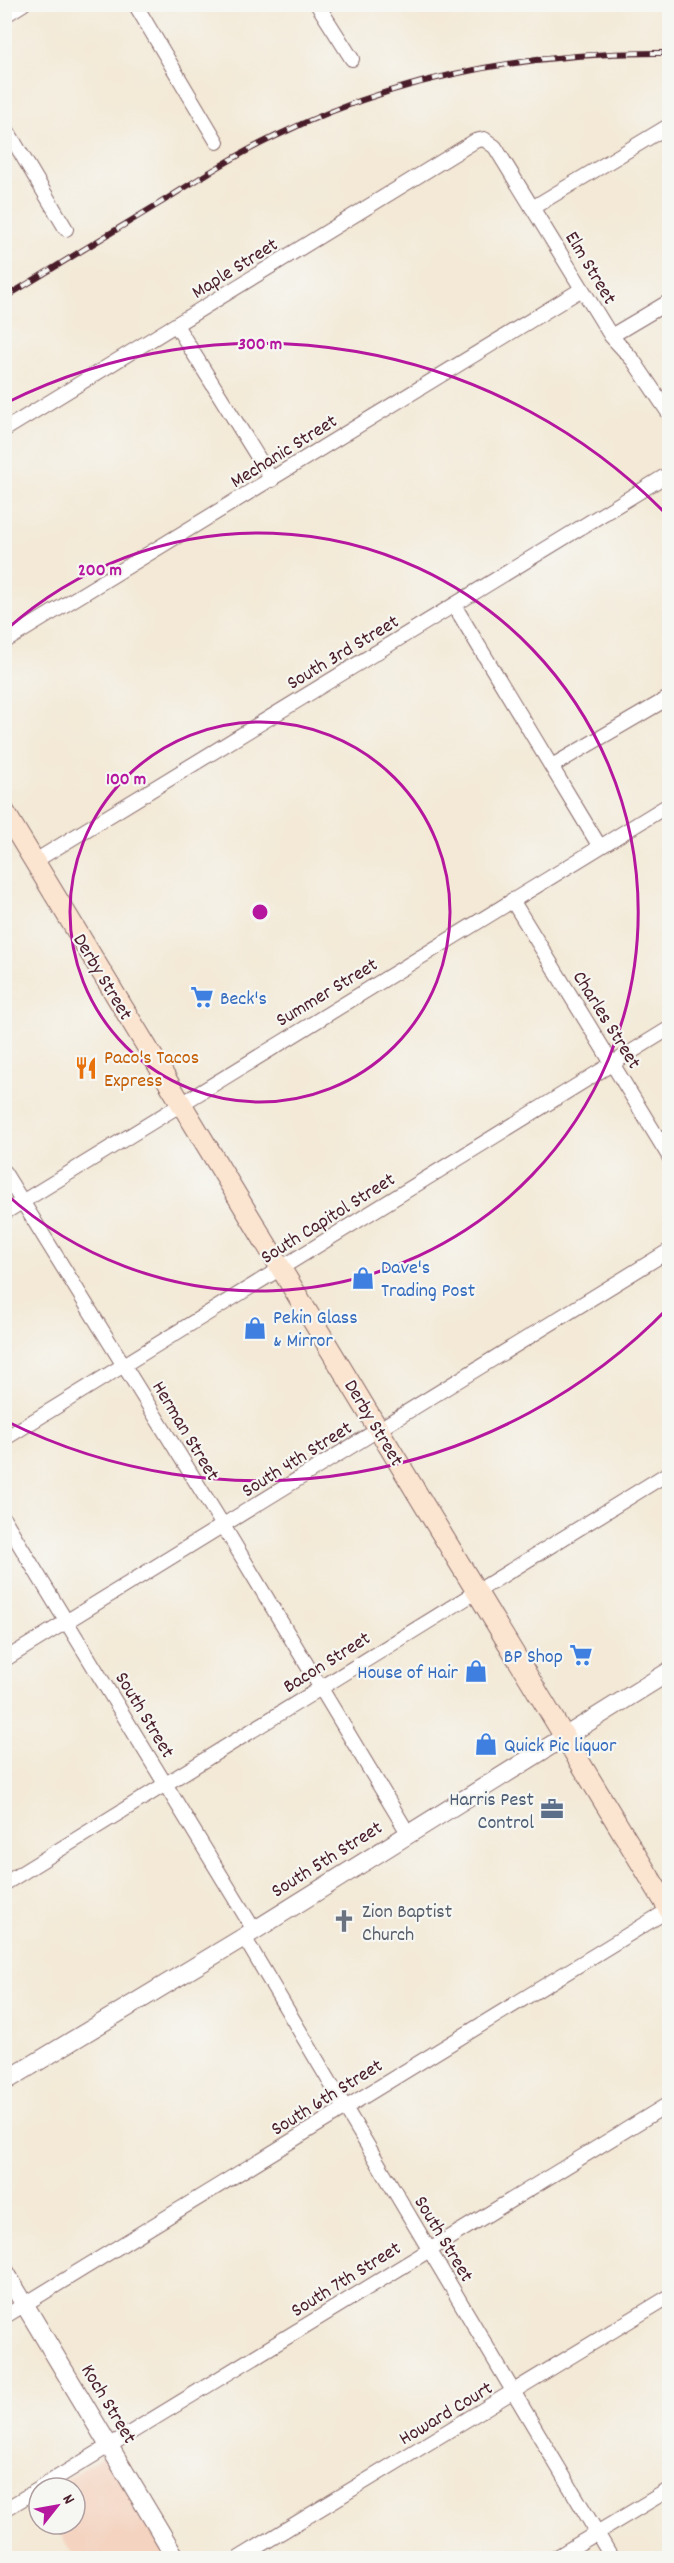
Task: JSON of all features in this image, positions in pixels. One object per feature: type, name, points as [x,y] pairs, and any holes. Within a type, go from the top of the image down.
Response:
[{"type":"main road","name":"Derby Street","points":[[4,811],[565,1734],[669,1910]]},
{"type":"street","points":[[4,16],[23,4]]},
{"type":"street","points":[[135,4],[217,142]]},
{"type":"street","points":[[316,4],[352,59]]},
{"type":"street","points":[[532,208],[669,124]]},
{"type":"street","points":[[4,125],[66,230]]},
{"type":"street","name":"Elm Street","points":[[484,139],[495,147],[611,336],[633,360],[669,415]]},
{"type":"street","name":"Maple Street","points":[[4,430],[475,141],[484,139]]},
{"type":"street","name":"Mechanic Street","points":[[4,642],[582,289]]},
{"type":"street","points":[[611,336],[669,301]]},
{"type":"street","points":[[176,325],[272,480]]},
{"type":"street","name":"South 3rd Street","points":[[34,861],[669,473]]},
{"type":"street","points":[[454,604],[600,847]]},
{"type":"street","points":[[552,766],[669,697]]},
{"type":"street","name":"Summer Street","points":[[4,1213],[181,1102],[669,804]]},
{"type":"street","name":"Charles Street","points":[[512,900],[669,1158]]},
{"type":"street","name":"South Capitol Street","points":[[4,1439],[669,1028]]},
{"type":"street","name":"Herman Street","points":[[4,1172],[224,1527],[408,1833]]},
{"type":"street","name":"South 4th Street","points":[[4,1660],[224,1527],[669,1250]]},
{"type":"street","name":"Bacon Street","points":[[4,1884],[669,1472]]},
{"type":"street","name":"South Street","points":[[4,1519],[166,1784],[345,2107],[612,2559]]},
{"type":"street","name":"South 5th Street","points":[[4,2082],[249,1934],[565,1734],[669,1671]]},
{"type":"street","name":"South 6th Street","points":[[4,2317],[669,1910]]},
{"type":"street","name":"South 7th Street","points":[[60,2476],[669,2103]]},
{"type":"street","name":"Koch Street","points":[[4,2270],[176,2559]]},
{"type":"street","name":"Howard Court","points":[[239,2559],[669,2296]]},
{"type":"street","points":[[555,2559],[669,2489]]},
{"type":"street","name":"South 7th Street","points":[[4,2510],[27,2496]]},
{"type":"shaded area","points":[[105,2455],[168,2558],[75,2558],[61,2536],[87,2536],[87,2476],[71,2476]]},
{"type":"railway","points":[[4,298],[245,152],[321,116],[369,98],[466,71],[516,63],[567,57],[670,53]]},
{"type":"place","name":"Beck's","points":[[202,997]]},
{"type":"place","name":"Paco's Tacos Express","points":[[86,1068]]},
{"type":"place","name":"Dave's Trading Post","points":[[363,1278]]},
{"type":"place","name":"Pekin Glass & Mirror","points":[[255,1328]]},
{"type":"place","name":"BP Shop","points":[[581,1655]]},
{"type":"place","name":"House of Hair","points":[[476,1671]]},
{"type":"place","name":"Quick Pic liquor","points":[[486,1744]]},
{"type":"place","name":"Harris Pest Control","points":[[552,1809]]},
{"type":"place","name":"Zion Baptist Church","points":[[344,1921]]}]
